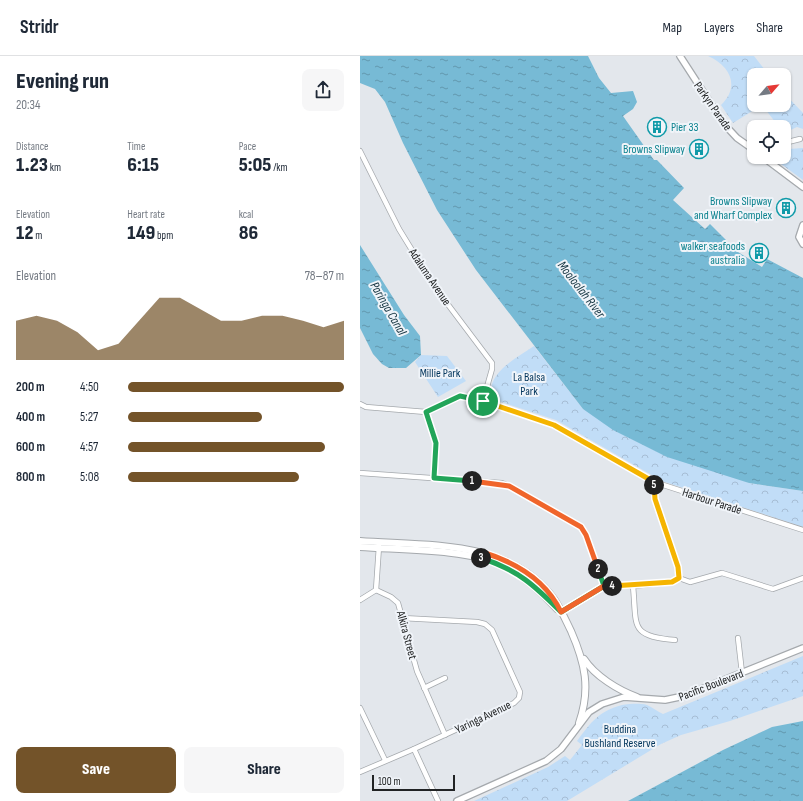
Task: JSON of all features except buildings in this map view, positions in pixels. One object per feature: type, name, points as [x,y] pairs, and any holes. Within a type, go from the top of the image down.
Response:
[{"type":"main road","points":[[360,541],[379,545],[482,555],[508,561],[532,576],[550,594],[591,668],[619,689],[637,697]]},
{"type":"main road","points":[[360,548],[379,545]]},
{"type":"main road","points":[[578,646],[583,661],[586,694],[580,723]]},
{"type":"street","name":"Parkyn Parade","points":[[680,56],[724,124],[737,138],[747,145]]},
{"type":"street","points":[[791,141],[800,139]]},
{"type":"street","name":"Adaluma Avenue","points":[[360,151],[399,229],[430,280],[492,362],[492,369],[483,401]]},
{"type":"street","points":[[773,164],[803,187]]},
{"type":"street","points":[[803,225],[799,238],[803,244]]},
{"type":"street","name":"Harbour Parade","points":[[426,412],[460,396],[483,401],[554,425],[654,482],[803,530]]},
{"type":"street","points":[[360,404],[366,407],[426,412],[436,443],[434,478]]},
{"type":"street","points":[[360,472],[509,486],[581,527],[586,535],[604,586]]},
{"type":"street","points":[[654,482],[655,499],[678,567],[679,578]]},
{"type":"street","points":[[360,600],[376,590],[379,545]]},
{"type":"street","points":[[561,612],[604,586],[633,586],[672,582],[679,578],[690,582],[722,573],[773,589],[803,578]]},
{"type":"street","points":[[633,586],[638,628],[644,634],[653,638],[675,640]]},
{"type":"street","name":"Alkira Street","points":[[376,590],[395,599],[417,671],[445,735]]},
{"type":"street","name":"Yaringa Avenue","points":[[360,772],[514,703],[519,698],[519,688],[492,630],[485,624],[477,622],[402,618]]},
{"type":"street","points":[[738,638],[742,673]]},
{"type":"street","name":"Pacific Boulevard","points":[[457,801],[546,761],[561,749],[589,712],[605,702],[624,697],[637,697],[656,700],[674,699],[690,694],[803,648]]},
{"type":"street","points":[[424,688],[445,678]]},
{"type":"street","points":[[360,708],[385,760]]},
{"type":"street","points":[[414,749],[438,801]]},
{"type":"green space","points":[[708,56],[754,56],[763,68],[747,68],[747,112],[751,112],[733,123],[721,105],[727,98],[730,91],[730,78],[727,71],[716,60]]},
{"type":"green space","points":[[791,100],[803,113],[803,129],[797,127],[791,130],[791,120],[774,120],[767,112],[791,112]]},
{"type":"green space","points":[[803,148],[803,180],[781,164],[791,164],[791,149]]},
{"type":"green space","name":"La Balsa Park","points":[[534,346],[583,409],[749,483],[803,491],[803,527],[662,481],[556,420],[495,400],[491,397],[491,388],[498,373],[512,361]]},
{"type":"green space","name":"Millie Park","points":[[421,355],[447,356],[466,381],[438,397],[415,362]]},
{"type":"green space","name":"Buddina Bushland Reserve","points":[[803,656],[803,696],[730,721],[681,735],[661,744],[567,801],[474,801],[548,767],[565,756],[570,760],[582,745],[577,741],[582,734],[596,718],[607,710],[622,705],[641,704],[647,705],[663,714]]},
{"type":"water","name":"Mooloolah River","points":[[360,56],[588,56],[599,78],[611,93],[633,91],[637,102],[633,109],[623,116],[654,160],[657,160],[684,188],[673,200],[705,229],[710,224],[738,252],[762,267],[767,259],[803,278],[803,491],[749,483],[667,457],[613,430],[583,409],[476,270],[437,210],[403,143],[385,102],[375,89],[360,83]]},
{"type":"water","name":"Paringa Canal","points":[[360,245],[404,315],[420,336],[421,355],[406,368],[389,368],[382,364],[373,354],[360,328]]},
{"type":"water","points":[[803,721],[803,801],[628,801],[723,750],[772,727]]},
{"type":"place","name":"Pier 33","points":[[657,127]]},
{"type":"place","name":"Browns Slipway","points":[[699,149]]},
{"type":"place","name":"Browns Slipway and Wharf Complex","points":[[786,208]]},
{"type":"place","name":"walker seafoods australia","points":[[759,253]]},
{"type":"route","points":[[483,401],[460,396],[426,412],[429,417],[436,443],[434,478],[502,483],[581,527],[586,535],[604,586],[567,609],[561,612],[521,575],[503,565],[481,558],[482,552],[508,561],[525,571],[545,588],[555,600],[561,612],[604,586],[633,586],[672,582],[679,578],[678,567],[653,494],[654,482],[554,425],[483,401]]}]
